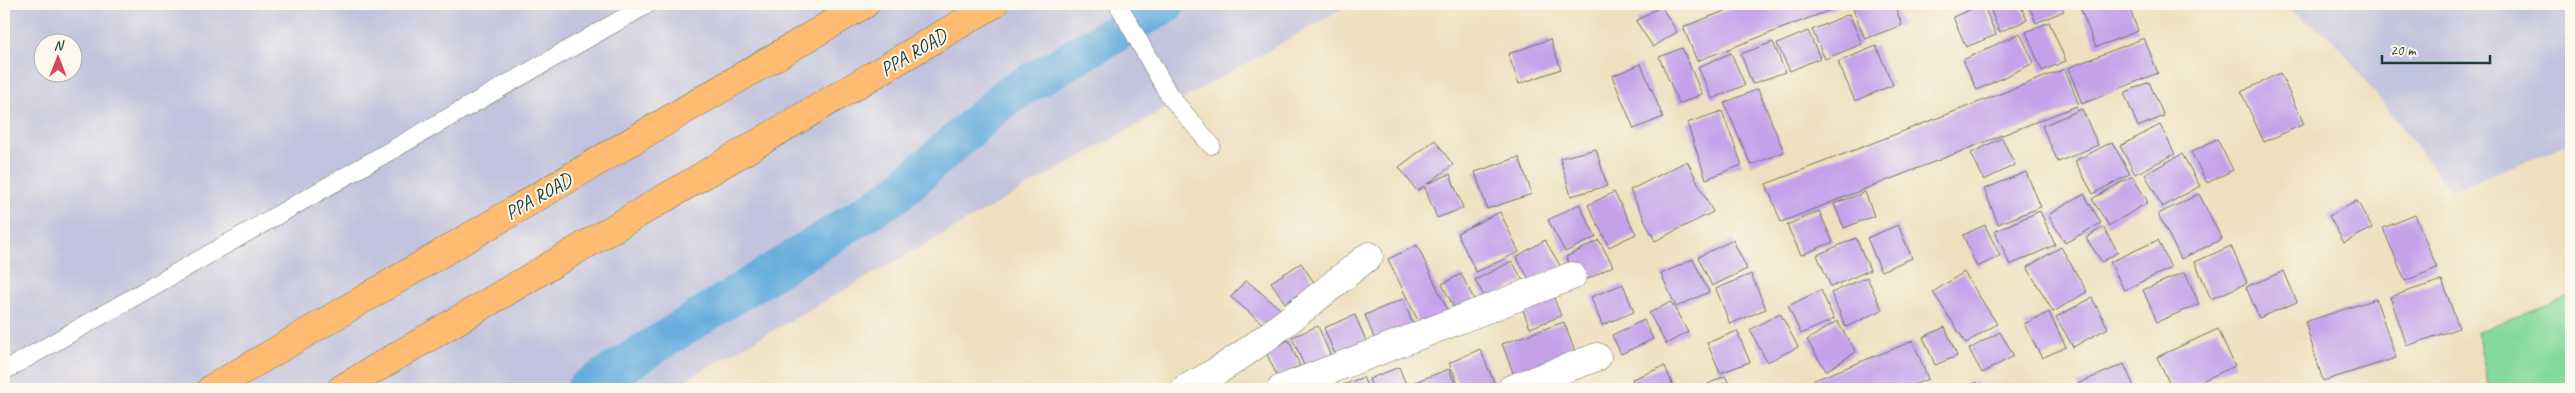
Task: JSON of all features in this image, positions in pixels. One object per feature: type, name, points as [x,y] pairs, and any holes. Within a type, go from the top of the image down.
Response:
[{"type":"highway","name":"PPA ROAD","points":[[226,386],[865,4]]},
{"type":"highway","name":"PPA ROAD","points":[[341,389],[994,4]]},
{"type":"street","points":[[1196,387],[1369,256]]},
{"type":"street","points":[[1281,389],[1572,276]]},
{"type":"street","points":[[1511,389],[1597,357]]},
{"type":"lane","points":[[4,371],[648,4]]},
{"type":"lane","points":[[1118,4],[1169,95],[1211,145]]},
{"type":"shaded area","points":[[4,4],[1351,4],[669,389],[4,389]]},
{"type":"shaded area","points":[[2281,4],[2571,4],[2571,144],[2450,190],[2333,39]]},
{"type":"green space","points":[[2571,295],[2571,389],[2489,389],[2477,332]]},
{"type":"building","points":[[1743,4],[1846,4],[1697,61],[1683,27]]},
{"type":"building","points":[[1866,4],[1894,4],[1902,25],[1865,39],[1853,9]]},
{"type":"building","points":[[1983,4],[1996,35],[1966,47],[1953,17]]},
{"type":"building","points":[[1988,4],[2020,4],[2027,20],[2000,32]]},
{"type":"building","points":[[2028,4],[2060,4],[2064,11],[2036,23]]},
{"type":"building","points":[[2098,4],[2128,4],[2138,31],[2096,47],[2081,10]]},
{"type":"building","points":[[1661,6],[1677,32],[1653,47],[1636,21]]},
{"type":"building","points":[[1849,14],[1862,44],[1825,59],[1812,30]]},
{"type":"building","points":[[2049,22],[2066,61],[2042,71],[2026,32]]},
{"type":"building","points":[[1808,31],[1820,58],[1790,71],[1777,44]]},
{"type":"building","points":[[2020,33],[2034,63],[1977,90],[1963,60]]},
{"type":"building","points":[[2144,38],[2158,73],[2082,104],[2068,68]]},
{"type":"building","points":[[1550,39],[1561,69],[1519,84],[1508,54]]},
{"type":"building","points":[[1773,42],[1785,72],[1752,84],[1741,54]]},
{"type":"building","points":[[1876,46],[1893,85],[1855,101],[1838,62]]},
{"type":"building","points":[[1682,48],[1702,94],[1679,104],[1659,57]]},
{"type":"building","points":[[1731,53],[1745,85],[1712,99],[1698,67]]},
{"type":"building","points":[[1641,64],[1663,117],[1634,129],[1612,76]]},
{"type":"building","points":[[2065,69],[2079,105],[1781,222],[1766,184]]},
{"type":"building","points":[[2280,73],[2304,124],[2264,142],[2241,92]]},
{"type":"building","points":[[2149,82],[2164,116],[2138,127],[2124,93]]},
{"type":"building","points":[[1758,89],[1784,152],[1751,165],[1724,103]]},
{"type":"building","points":[[2082,109],[2098,145],[2058,162],[2042,126]]},
{"type":"building","points":[[1722,111],[1742,165],[1706,179],[1687,123]]},
{"type":"building","points":[[2160,125],[2175,154],[2135,174],[2120,146]]},
{"type":"building","points":[[2002,138],[2015,165],[1984,180],[1971,153]]},
{"type":"building","points":[[2217,139],[2233,170],[2207,183],[2191,152]]},
{"type":"building","points":[[1435,140],[1453,165],[1427,184],[1450,174],[1463,208],[1437,218],[1424,186],[1417,191],[1399,167]]},
{"type":"building","points":[[2112,142],[2130,174],[2093,194],[2075,161]]},
{"type":"building","points":[[1596,149],[1607,186],[1571,196],[1560,158]]},
{"type":"building","points":[[2182,154],[2200,186],[2162,207],[2145,174]]},
{"type":"building","points":[[1519,157],[1532,194],[1487,209],[1475,172]]},
{"type":"building","points":[[1687,161],[1713,212],[1655,241],[1630,190]]},
{"type":"building","points":[[2026,172],[2041,207],[1998,224],[1984,189]]},
{"type":"building","points":[[2132,176],[2148,202],[2109,226],[2092,199]]},
{"type":"building","points":[[1614,192],[1636,234],[1609,247],[1588,205]]},
{"type":"building","points":[[1865,192],[1874,216],[1844,228],[1834,204]]},
{"type":"building","points":[[2084,194],[2101,223],[2065,243],[2048,215]]},
{"type":"building","points":[[2199,194],[2222,239],[2181,259],[2158,214]]},
{"type":"building","points":[[2357,201],[2372,228],[2344,243],[2329,216]]},
{"type":"building","points":[[1579,204],[1596,237],[1565,252],[1548,220]]},
{"type":"building","points":[[1819,211],[1833,242],[1801,255],[1787,225]]},
{"type":"building","points":[[2040,211],[2055,245],[2010,265],[1995,231]]},
{"type":"building","points":[[1500,212],[1519,252],[1476,272],[1457,233]]},
{"type":"building","points":[[2415,215],[2437,268],[2405,281],[2383,228]]},
{"type":"building","points":[[1898,225],[1912,258],[1881,271],[1867,238]]},
{"type":"building","points":[[1985,225],[2000,256],[1977,267],[1963,235]]},
{"type":"building","points":[[2103,227],[2118,252],[2102,262],[2086,238]]},
{"type":"building","points":[[1856,238],[1870,270],[1831,287],[1817,255]]},
{"type":"building","points":[[1545,240],[1561,267],[1532,284],[1516,257]]},
{"type":"building","points":[[1599,240],[1613,266],[1580,283],[1566,257]]},
{"type":"building","points":[[1733,240],[1747,269],[1712,286],[1698,257]]},
{"type":"building","points":[[2158,240],[2171,268],[2124,290],[2110,262]]},
{"type":"building","points":[[1417,245],[1449,313],[1421,327],[1388,259]]},
{"type":"building","points":[[2231,246],[2247,283],[2211,299],[2195,262]]},
{"type":"building","points":[[2061,247],[2087,292],[2053,312],[2027,267]]},
{"type":"building","points":[[1693,259],[1709,292],[1676,307],[1661,274]]},
{"type":"building","points":[[1512,261],[1523,281],[1486,300],[1475,280]]},
{"type":"building","points":[[1301,263],[1315,284],[1285,303],[1271,282]]},
{"type":"building","points":[[2284,271],[2297,302],[2259,318],[2246,287]]},
{"type":"building","points":[[1964,272],[1997,324],[1966,343],[1933,292]]},
{"type":"building","points":[[2185,272],[2199,304],[2157,322],[2143,290]]},
{"type":"building","points":[[1461,274],[1475,301],[1455,310],[1442,284]]},
{"type":"building","points":[[1751,274],[1766,309],[1730,324],[1716,289]]},
{"type":"building","points":[[1867,277],[1882,310],[1846,327],[1831,293]]},
{"type":"building","points":[[1246,280],[1285,313],[1271,331],[1231,297]]},
{"type":"building","points":[[2442,280],[2459,328],[2407,346],[2390,297]]},
{"type":"building","points":[[1623,284],[1634,312],[1602,325],[1591,297]]},
{"type":"building","points":[[1821,290],[1834,319],[1801,334],[1788,306]]},
{"type":"building","points":[[1551,291],[1561,316],[1530,328],[1520,303]]},
{"type":"building","points":[[2092,298],[2108,328],[2073,347],[2056,317]]},
{"type":"building","points":[[1403,299],[1416,332],[1378,348],[1365,315]]},
{"type":"building","points":[[2376,299],[2396,358],[2323,381],[2305,322]]},
{"type":"building","points":[[1671,302],[1688,332],[1666,344],[1649,313]]},
{"type":"building","points":[[2049,312],[2066,347],[2042,358],[2024,324]]},
{"type":"building","points":[[1780,313],[1798,347],[1767,362],[1750,330]]},
{"type":"building","points":[[1355,315],[1369,348],[1338,361],[1324,328]]},
{"type":"building","points":[[1644,320],[1653,339],[1621,354],[1612,335]]},
{"type":"building","points":[[1837,321],[1856,352],[1826,371],[1807,340]]},
{"type":"building","points":[[1564,322],[1575,352],[1514,375],[1502,344]]},
{"type":"building","points":[[1318,326],[1333,362],[1307,373],[1292,337]]},
{"type":"building","points":[[1945,327],[1957,356],[1935,365],[1923,337]]},
{"type":"building","points":[[2218,329],[2235,366],[2184,389],[2172,389],[2157,357]]},
{"type":"building","points":[[1737,331],[1750,362],[1720,373],[1707,343]]},
{"type":"building","points":[[2000,332],[2014,356],[1982,373],[1969,349]]},
{"type":"building","points":[[1289,340],[1300,366],[1277,376],[1265,350]]},
{"type":"building","points":[[1913,341],[1928,379],[1902,389],[1792,389]]},
{"type":"building","points":[[1480,349],[1494,382],[1477,389],[1460,389],[1449,363]]},
{"type":"building","points":[[2124,364],[2135,389],[2079,389],[2077,384]]},
{"type":"building","points":[[1665,366],[1674,389],[1636,389],[1632,379]]},
{"type":"building","points":[[1399,367],[1408,389],[1373,389],[1369,379]]},
{"type":"building","points":[[1449,369],[1457,389],[1414,389],[1412,383]]},
{"type":"building","points":[[1725,376],[1732,389],[1711,389],[1708,384]]},
{"type":"building","points":[[1363,377],[1368,389],[1333,389]]},
{"type":"building","points":[[1977,382],[1980,389],[1961,389]]},
{"type":"waterway","points":[[585,389],[895,195],[1007,96],[1166,4]]}]
